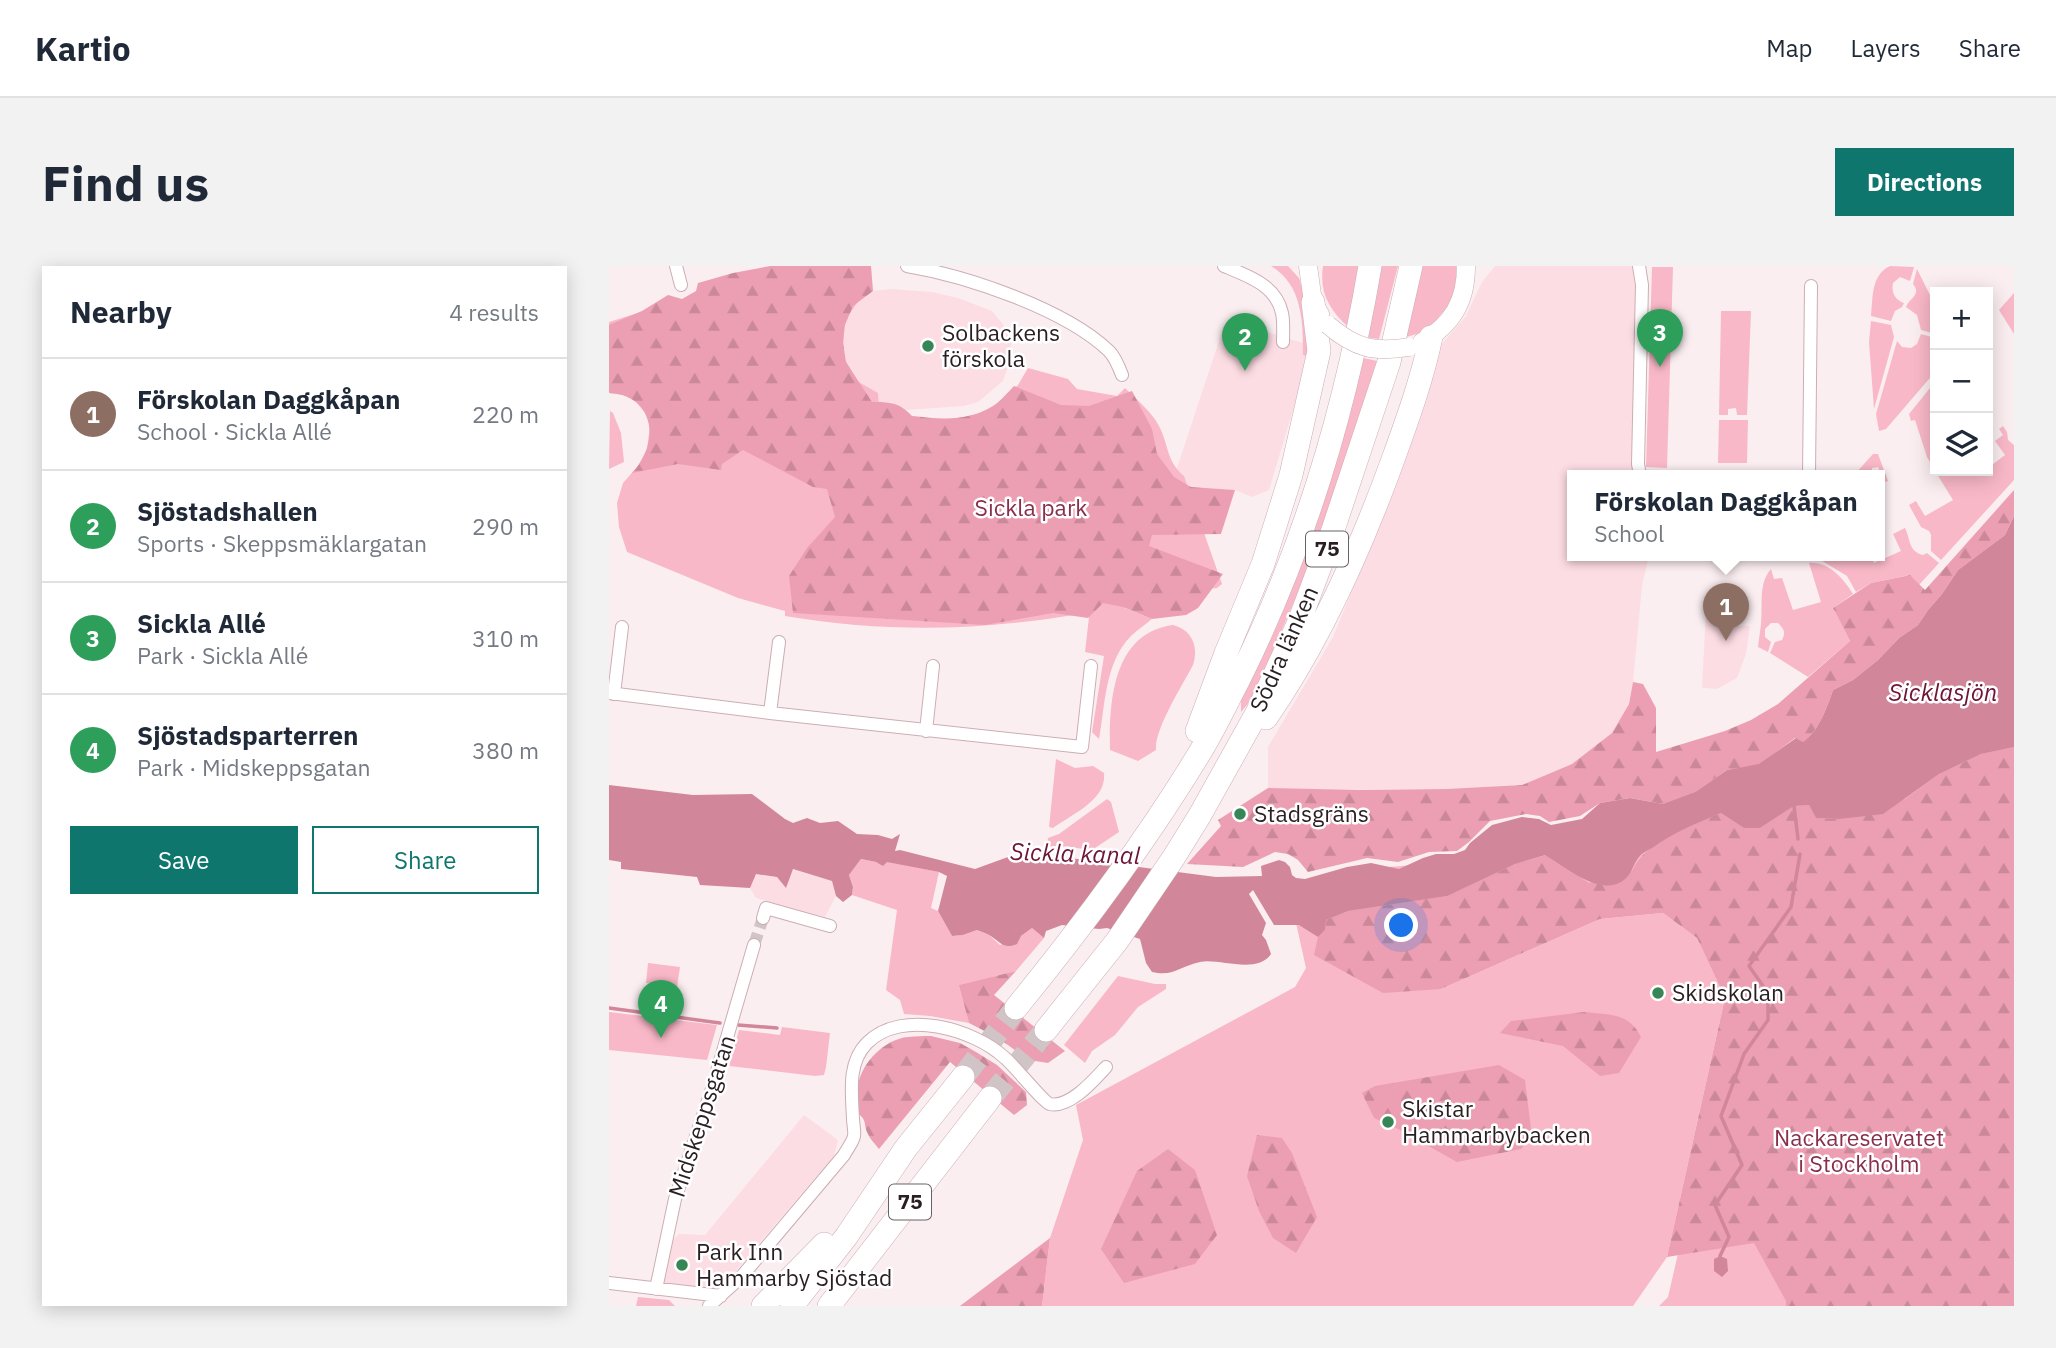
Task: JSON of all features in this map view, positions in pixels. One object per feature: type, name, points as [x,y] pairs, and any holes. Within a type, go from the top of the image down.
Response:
[{"type":"highway","name":"Södra länken","points":[[1139,846],[1200,754],[1265,626],[1297,546],[1341,401],[1370,266]]},
{"type":"highway","name":"Södra länken","points":[[1046,1030],[1117,941],[1174,857],[1258,711],[1319,571],[1389,362],[1411,266]]},
{"type":"highway","points":[[1139,846],[1205,714],[1226,653],[1263,564],[1291,475],[1319,351],[1313,302]]},
{"type":"highway","points":[[1200,815],[1287,687],[1334,598],[1370,523],[1422,378],[1431,337]]},
{"type":"highway","name":"75","points":[[1016,1008],[1076,933],[1139,846]]},
{"type":"highway","name":"75","points":[[792,1306],[846,1237],[906,1148],[963,1077]]},
{"type":"highway","name":"75","points":[[829,1306],[990,1098]]},
{"type":"highway","points":[[763,1306],[823,1245],[906,1148]]},
{"type":"main road","points":[[1466,266],[1466,286]]},
{"type":"main road","points":[[1306,268],[1313,302],[1328,325],[1345,339],[1365,348],[1387,351],[1409,347],[1431,337],[1453,315],[1466,286],[1480,266]]},
{"type":"street","points":[[675,266],[681,285]]},
{"type":"street","points":[[907,266],[935,270],[983,285],[1029,303],[1080,328],[1112,353],[1122,375]]},
{"type":"street","points":[[1224,266],[1267,287],[1282,314],[1283,342]]},
{"type":"street","points":[[1639,266],[1639,470]]},
{"type":"street","points":[[1641,285],[1649,266]]},
{"type":"street","points":[[1809,470],[1811,286]]},
{"type":"street","points":[[622,627],[611,693],[1082,747],[1091,666]]},
{"type":"street","points":[[770,713],[779,642]]},
{"type":"street","points":[[926,731],[933,666]]},
{"type":"street","points":[[762,918],[766,908],[830,926]]},
{"type":"street","name":"Midskeppsgatan","points":[[656,1289],[675,1199],[712,1089],[754,944]]},
{"type":"street","points":[[709,1306],[742,1276],[844,1155],[854,1136],[851,1079],[857,1060],[867,1043],[881,1034],[905,1025],[932,1026],[964,1032],[1004,1056],[1045,1102],[1053,1104],[1085,1090],[1106,1067]]},
{"type":"street","points":[[609,1283],[721,1296]]},
{"type":"shaded area","points":[[1495,266],[1642,266],[1638,470],[1567,470],[1567,561],[1648,561],[1642,586],[1629,704],[1612,733],[1572,764],[1522,785],[1446,789],[1268,788],[1268,747],[1333,637],[1384,512],[1434,353],[1466,316],[1482,282]]},
{"type":"shaded area","name":"Solbackens förskola","points":[[891,289],[932,292],[958,298],[992,311],[1011,338],[1011,359],[1003,381],[978,402],[964,406],[906,410],[891,402],[873,402],[846,362],[843,341],[845,325],[853,306],[862,298],[873,291]]},
{"type":"shaded area","points":[[1250,327],[1303,343],[1303,355],[1309,357],[1269,490],[1252,497],[1235,490],[1191,487],[1174,477],[1223,329],[1242,331]]},
{"type":"shaded area","points":[[1706,610],[1722,610],[1722,626],[1750,626],[1746,654],[1737,678],[1717,689],[1702,688]]},
{"type":"shaded area","points":[[792,869],[832,881],[836,896],[825,917],[756,898],[750,888],[756,873],[777,877],[786,888]]},
{"type":"shaded area","points":[[804,1115],[838,1140],[834,1156],[720,1289],[658,1282],[666,1247],[679,1234],[705,1235]]},
{"type":"green space","name":"Sickla park","points":[[770,266],[871,266],[873,291],[853,306],[845,325],[843,342],[846,362],[872,402],[894,404],[912,416],[944,418],[973,415],[996,404],[1014,386],[1061,405],[1089,406],[1132,391],[1152,429],[1157,454],[1174,477],[1191,487],[1235,490],[1221,534],[1152,535],[1149,546],[1223,574],[1198,608],[1186,615],[1152,619],[1123,607],[1103,603],[1088,618],[1053,613],[985,625],[793,613],[789,576],[807,548],[835,517],[827,489],[813,487],[743,450],[722,464],[721,470],[678,464],[632,473],[647,449],[649,423],[636,402],[625,396],[609,393],[609,325],[642,311],[668,295],[682,299],[696,291],[698,283]]},
{"type":"green space","points":[[1271,266],[1288,266],[1299,278],[1311,317],[1309,357],[1303,355],[1303,330],[1295,294],[1282,274]]},
{"type":"green space","points":[[1323,266],[1358,266],[1348,327],[1327,300],[1323,284]]},
{"type":"green space","points":[[1379,266],[1398,266],[1379,339],[1367,336]]},
{"type":"green space","points":[[1421,266],[1456,266],[1457,281],[1453,297],[1433,324],[1420,333],[1403,338]]},
{"type":"green space","points":[[1890,266],[1914,267],[1910,281],[1900,277],[1893,283],[1894,295],[1904,303],[1895,311],[1891,321],[1871,316],[1876,281]]},
{"type":"green space","points":[[1652,267],[1673,267],[1667,468],[1646,467]]},
{"type":"green space","points":[[1917,269],[1930,295],[1930,333],[1921,330],[1917,315],[1906,307],[1916,294],[1913,284]]},
{"type":"green space","name":"Sickla park","points":[[816,292],[857,303],[844,322],[843,356],[857,381],[878,393],[880,421],[951,420],[989,411],[1018,385],[1028,368],[1068,379],[1077,389],[1117,396],[1125,388],[1156,421],[1174,465],[1184,476],[1222,584],[1217,588],[1141,597],[1125,608],[1152,619],[1131,636],[1116,658],[1108,684],[1099,739],[1092,732],[1104,656],[1085,652],[1089,617],[1080,614],[1005,624],[933,628],[860,625],[785,616],[785,611],[738,598],[627,552],[619,527],[617,503],[623,483],[638,466],[647,449],[650,426],[645,413],[636,402],[624,395],[609,393],[609,322],[682,299],[706,295]]},
{"type":"green space","points":[[2014,293],[2014,334],[1999,310]]},
{"type":"green space","points":[[1721,311],[1751,311],[1747,415],[1737,415],[1736,408],[1728,409],[1728,415],[1719,415]]},
{"type":"green space","points":[[1871,321],[1891,325],[1894,337],[1874,409],[1869,342]]},
{"type":"green space","points":[[1921,334],[1930,337],[1930,378],[1886,429],[1879,431],[1876,414],[1897,341],[1902,347],[1911,348],[1917,344]]},
{"type":"green space","points":[[1359,357],[1377,361],[1332,500],[1299,590],[1252,699],[1241,712],[1241,695]]},
{"type":"green space","points":[[1930,388],[1930,462],[1915,420],[1911,421],[1909,414]]},
{"type":"green space","points":[[610,411],[621,433],[624,462],[609,469]]},
{"type":"green space","points":[[1719,420],[1748,420],[1747,463],[1718,463]]},
{"type":"green space","points":[[2003,426],[2008,440],[2014,445],[2014,480],[1941,560],[1931,551],[1929,531],[1921,527],[1909,505],[1916,501],[1925,516],[1953,500],[1938,476],[1993,476],[1993,464],[2005,455],[1995,441],[2003,435],[1999,429]]},
{"type":"green space","points":[[1873,454],[1878,454],[1884,470],[1878,467],[1859,470]]},
{"type":"green space","points":[[2014,490],[2014,516],[2005,535],[1958,570],[1918,625],[1899,638],[1853,680],[1833,690],[1821,719],[1808,738],[1803,742],[1795,738],[1759,765],[1727,770],[1695,792],[1663,804],[1630,798],[1600,803],[1580,816],[1549,822],[1540,816],[1526,814],[1490,821],[1457,851],[1429,852],[1398,862],[1367,858],[1308,872],[1298,860],[1288,854],[1275,852],[1243,867],[1187,864],[1221,826],[1218,820],[1268,788],[1446,789],[1522,785],[1572,764],[1612,733],[1629,704],[1633,682],[1643,684],[1656,708],[1656,752],[1725,731],[1751,720],[1778,704],[1850,641],[1833,608],[1871,583],[1910,575],[1925,590]]},
{"type":"green space","points":[[1905,528],[1915,551],[1923,555],[1927,553],[1939,563],[1919,585],[1909,575],[1871,583],[1856,592],[1847,576],[1822,561],[1885,561],[1885,558],[1901,551],[1893,534]]},
{"type":"green space","points":[[1809,563],[1829,568],[1853,594],[1833,608],[1850,641],[1808,677],[1770,653],[1775,642],[1782,640],[1784,635],[1778,623],[1771,623],[1765,629],[1765,637],[1771,642],[1768,652],[1758,647],[1764,581],[1771,569],[1774,579],[1782,578],[1793,610],[1821,602]]},
{"type":"green space","points":[[1173,625],[1189,635],[1194,645],[1195,658],[1164,719],[1156,750],[1138,761],[1110,750],[1114,691],[1126,655],[1138,641],[1153,631]]},
{"type":"green space","points":[[2014,631],[2014,1306],[1659,1306],[1668,1297],[1714,1098],[1730,1001],[1706,929],[1666,902],[1629,904],[1433,989],[1441,989],[1600,919],[1663,913],[1697,938],[1725,998],[1667,1257],[1633,1306],[1042,1306],[1050,1238],[1083,1140],[1076,1105],[1295,987],[1306,968],[1294,914],[1346,870],[1415,865],[1706,789]]},
{"type":"green space","name":"Nackareservatet i Stockholm","points":[[2014,747],[2014,1306],[1786,1306],[1786,1301],[1754,1243],[1667,1257],[1725,998],[1697,938],[1663,913],[1600,919],[1441,989],[1383,993],[1314,955],[1318,937],[1325,930],[1326,920],[1348,911],[1446,896],[1515,864],[1546,855],[1589,883],[1632,871],[1648,850],[1671,834],[1721,813],[1744,828],[1760,828],[1794,806],[1809,805],[1816,818],[1839,819],[1905,799],[1939,774],[1981,754]]},
{"type":"green space","points":[[1056,759],[1075,768],[1093,766],[1104,773],[1100,791],[1094,799],[1053,828],[1049,827]]},
{"type":"green space","points":[[1107,799],[1111,802],[1119,832],[1092,850],[1047,847],[1048,838],[1059,834]]},
{"type":"green space","points":[[861,859],[883,865],[887,861],[939,872],[931,908],[938,911],[952,936],[977,930],[989,935],[1000,945],[1032,928],[1044,938],[1016,971],[960,985],[969,1023],[904,1014],[900,1000],[886,990],[897,910],[852,895],[853,887],[849,875]]},
{"type":"green space","points":[[648,963],[680,967],[677,987],[646,983]]},
{"type":"green space","points":[[1016,971],[994,995],[1065,1051],[1048,1063],[1029,1060],[998,1038],[969,1023],[959,985]]},
{"type":"green space","points":[[1118,976],[1166,984],[1166,989],[1138,1007],[1115,1035],[1092,1051],[1085,1063],[1064,1045]]},
{"type":"green space","points":[[609,1012],[717,1025],[707,1060],[609,1050]]},
{"type":"green space","points":[[1584,1012],[1624,1019],[1631,1023],[1641,1037],[1619,1073],[1600,1076],[1563,1046],[1500,1033],[1511,1021]]},
{"type":"green space","points":[[782,1027],[830,1033],[824,1075],[729,1066],[739,1030],[780,1035]]},
{"type":"green space","points":[[931,1036],[960,1043],[997,1065],[1026,1092],[1027,1105],[1014,1115],[950,1062],[879,1149],[869,1136],[863,1118],[857,1113],[860,1076],[876,1053],[891,1042],[908,1037]]},
{"type":"green space","points":[[1499,1065],[1525,1080],[1532,1137],[1521,1149],[1457,1162],[1374,1118],[1362,1093],[1375,1086]]},
{"type":"green space","points":[[1257,1135],[1282,1138],[1292,1153],[1317,1217],[1296,1253],[1273,1238],[1259,1211],[1247,1176]]},
{"type":"green space","points":[[1168,1149],[1195,1170],[1217,1235],[1195,1264],[1124,1283],[1101,1249],[1137,1171]]},
{"type":"green space","points":[[1050,1238],[1042,1306],[960,1306]]},
{"type":"green space","points":[[638,1297],[669,1300],[675,1306],[636,1306]]},
{"type":"water","name":"Sicklasjön","points":[[2014,516],[2014,747],[1981,754],[1939,774],[1883,814],[1839,819],[1816,818],[1809,805],[1794,806],[1760,828],[1744,828],[1721,813],[1694,824],[1643,853],[1627,878],[1615,885],[1583,879],[1545,855],[1515,864],[1447,896],[1348,911],[1326,920],[1325,930],[1318,937],[1299,925],[1274,925],[1253,890],[1249,894],[1266,923],[1262,935],[1271,954],[1265,960],[1247,965],[1208,961],[1160,973],[1152,972],[1146,963],[1140,939],[1107,928],[1062,925],[1046,931],[1044,938],[1032,928],[1021,936],[1017,944],[1008,946],[977,930],[952,936],[938,911],[947,876],[939,872],[887,862],[883,866],[861,859],[849,875],[853,887],[852,895],[843,902],[836,896],[832,881],[793,869],[786,888],[777,877],[756,874],[750,888],[700,885],[697,877],[621,869],[621,862],[609,860],[609,785],[693,795],[752,794],[793,823],[807,818],[820,823],[838,821],[857,834],[892,839],[900,834],[895,851],[975,869],[1008,857],[1062,857],[1216,877],[1262,876],[1261,866],[1279,860],[1290,867],[1296,878],[1305,879],[1371,863],[1399,869],[1436,854],[1454,854],[1465,850],[1492,825],[1522,817],[1539,819],[1551,825],[1582,819],[1600,803],[1630,798],[1663,804],[1695,792],[1727,770],[1759,764],[1796,738],[1803,742],[1818,726],[1833,690],[1853,680],[1899,638],[1918,625],[1958,570],[2005,535]]},
{"type":"water","points":[[1720,1256],[1727,1259],[1728,1271],[1722,1277],[1714,1271],[1714,1259]]},
{"type":"waterway","points":[[1794,806],[1798,839]]},
{"type":"waterway","points":[[1720,1256],[1729,1237],[1715,1205],[1742,1165],[1721,1116],[1744,1054],[1768,1020],[1768,993],[1749,966],[1791,907],[1800,854]]},
{"type":"waterway","points":[[609,1008],[720,1023]]},
{"type":"waterway","points":[[738,1025],[777,1028]]},
{"type":"tunnel","points":[[754,945],[763,918]]},
{"type":"tunnel","points":[[963,1077],[1016,1008]]},
{"type":"tunnel","points":[[990,1098],[1046,1030]]},
{"type":"place","name":"Solbackens förskola","points":[[928,346]]},
{"type":"place","name":"Sickla Allé","points":[[1660,367]]},
{"type":"place","name":"Sjöstadshallen","points":[[1245,371]]},
{"type":"place","name":"Förskolan Daggkåpan","points":[[1726,641]]},
{"type":"place","name":"Stadsgräns","points":[[1240,814]]},
{"type":"place","name":"Skidskolan","points":[[1658,993]]},
{"type":"place","name":"Sjöstadsparterren","points":[[661,1038]]},
{"type":"place","name":"Skistar Hammarbybacken","points":[[1388,1122]]},
{"type":"place","name":"Park Inn Hammarby Sjöstad","points":[[682,1265]]},
{"type":"water label","name":"Sickla kanal","points":[[1075,854]]}]
